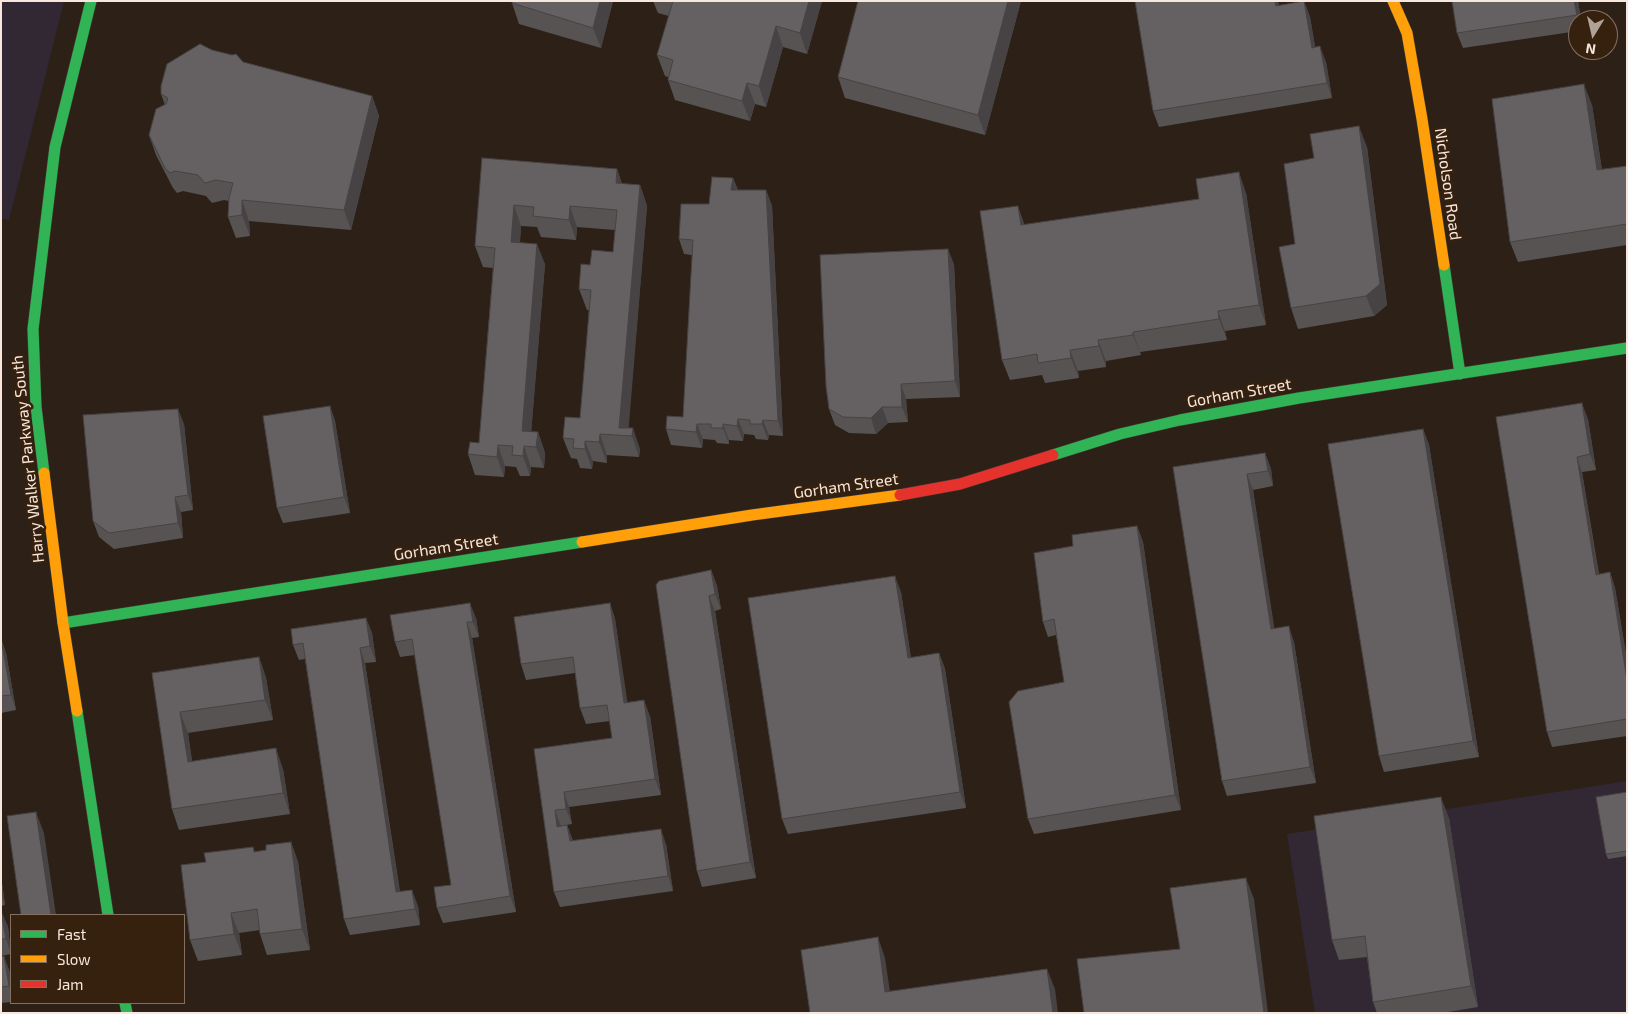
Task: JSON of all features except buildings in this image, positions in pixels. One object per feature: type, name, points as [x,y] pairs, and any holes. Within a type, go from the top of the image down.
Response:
[{"type":"street","name":"Harry Walker Parkway South","points":[[91,1],[55,147],[32,328],[36,407],[48,512],[63,623],[108,914]]},
{"type":"street","name":"Nicholson Road","points":[[1393,1],[1407,33],[1424,129],[1460,374]]},
{"type":"street","name":"Gorham Street","points":[[63,623],[752,515],[879,499],[960,484],[1120,434],[1180,420],[1299,398],[1627,348]]},
{"type":"shaded area","points":[[1,1],[64,1],[9,220],[1,219]]},
{"type":"shaded area","points":[[1627,781],[1627,1013],[1315,1013],[1287,834]]},
{"type":"traffic: fast","points":[[44,473],[36,407],[33,329],[55,147],[91,1]]},
{"type":"traffic: fast","points":[[1444,265],[1460,374]]},
{"type":"traffic: fast","points":[[1053,455],[1120,434],[1180,420],[1299,398],[1627,348]]},
{"type":"traffic: fast","points":[[63,623],[582,542]]},
{"type":"traffic: fast","points":[[77,711],[108,914]]},
{"type":"traffic: fast","points":[[125,1004],[127,1013]]},
{"type":"traffic: slow","points":[[1393,1],[1407,33],[1444,265]]},
{"type":"traffic: slow","points":[[44,473],[63,623],[77,711]]},
{"type":"traffic: slow","points":[[582,542],[752,515],[900,495]]},
{"type":"traffic: jam","points":[[900,495],[960,484],[1053,455]]}]
